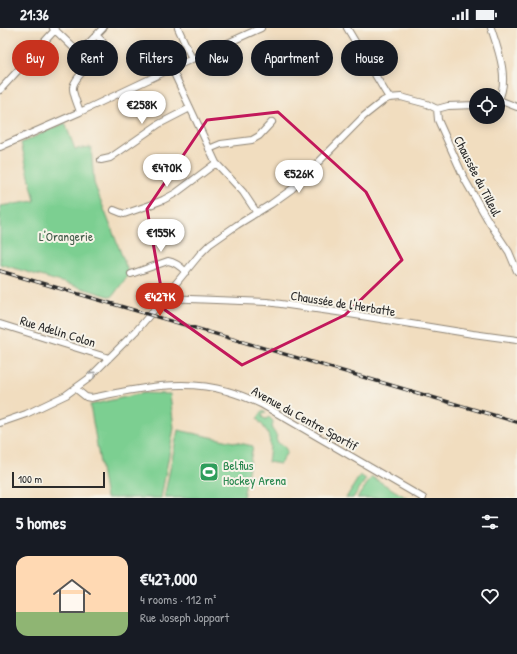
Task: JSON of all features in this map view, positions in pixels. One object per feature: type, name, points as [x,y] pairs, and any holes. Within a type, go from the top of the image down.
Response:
[{"type":"street","points":[[91,40],[103,28]]},
{"type":"street","points":[[178,28],[192,59]]},
{"type":"street","points":[[347,28],[389,98]]},
{"type":"street","points":[[491,28],[500,59],[502,88]]},
{"type":"street","points":[[0,90],[54,29],[67,42]]},
{"type":"street","points":[[187,62],[257,29]]},
{"type":"street","points":[[96,35],[102,40]]},
{"type":"street","points":[[79,76],[75,81],[73,91],[80,112]]},
{"type":"street","points":[[0,147],[157,76]]},
{"type":"street","points":[[175,76],[216,163],[243,192],[257,213]]},
{"type":"street","points":[[0,422],[40,408],[66,396],[76,389],[137,330],[210,244],[292,189],[364,116],[389,98],[401,97],[427,104],[436,109],[448,106],[469,105]]},
{"type":"street","points":[[505,103],[517,107]]},
{"type":"street","points":[[100,160],[110,158],[159,124],[190,108]]},
{"type":"street","name":"Chaussée du Tilleul","points":[[436,109],[438,120],[465,180],[489,222],[509,252],[517,271]]},
{"type":"street","points":[[209,149],[221,144],[252,140],[259,136],[272,122]]},
{"type":"street","points":[[114,210],[124,214],[163,200],[176,193],[216,163]]},
{"type":"street","points":[[131,274],[168,261],[171,261],[181,267],[186,272]]},
{"type":"street","name":"Chaussée de l'Herbatte","points":[[164,298],[267,302],[517,340]]},
{"type":"street","name":"Rue Adelin Colon","points":[[0,324],[109,358]]},
{"type":"street","name":"Avenue du Centre Sportif","points":[[76,389],[86,397],[91,398],[164,385],[203,386],[226,390],[261,404],[423,498]]},
{"type":"highlighted area","points":[[278,112],[366,192],[402,260],[345,315],[242,365],[165,310],[147,209],[207,120]]},
{"type":"green space","name":"L'Orangerie","points":[[65,123],[75,149],[91,147],[94,183],[129,274],[112,297],[0,264],[0,206],[35,201],[21,143]]},
{"type":"green space","points":[[143,393],[170,394],[174,428],[161,498],[106,498],[90,405]]},
{"type":"green space","points":[[263,410],[266,412],[262,416],[263,418],[266,419],[269,417],[273,421],[272,429],[277,436],[276,438],[278,443],[284,446],[287,452],[280,464],[268,462],[270,443],[268,434],[257,419]]},
{"type":"green space","name":"Belfius Hockey Arena","points":[[178,430],[253,446],[243,498],[164,498]]},
{"type":"green space","points":[[360,475],[366,479],[353,498],[346,498]]},
{"type":"green space","points":[[372,477],[407,498],[357,498]]},
{"type":"railway","points":[[0,271],[517,422]]},
{"type":"place","name":"Belfius Hockey Arena","points":[[209,472]]}]
